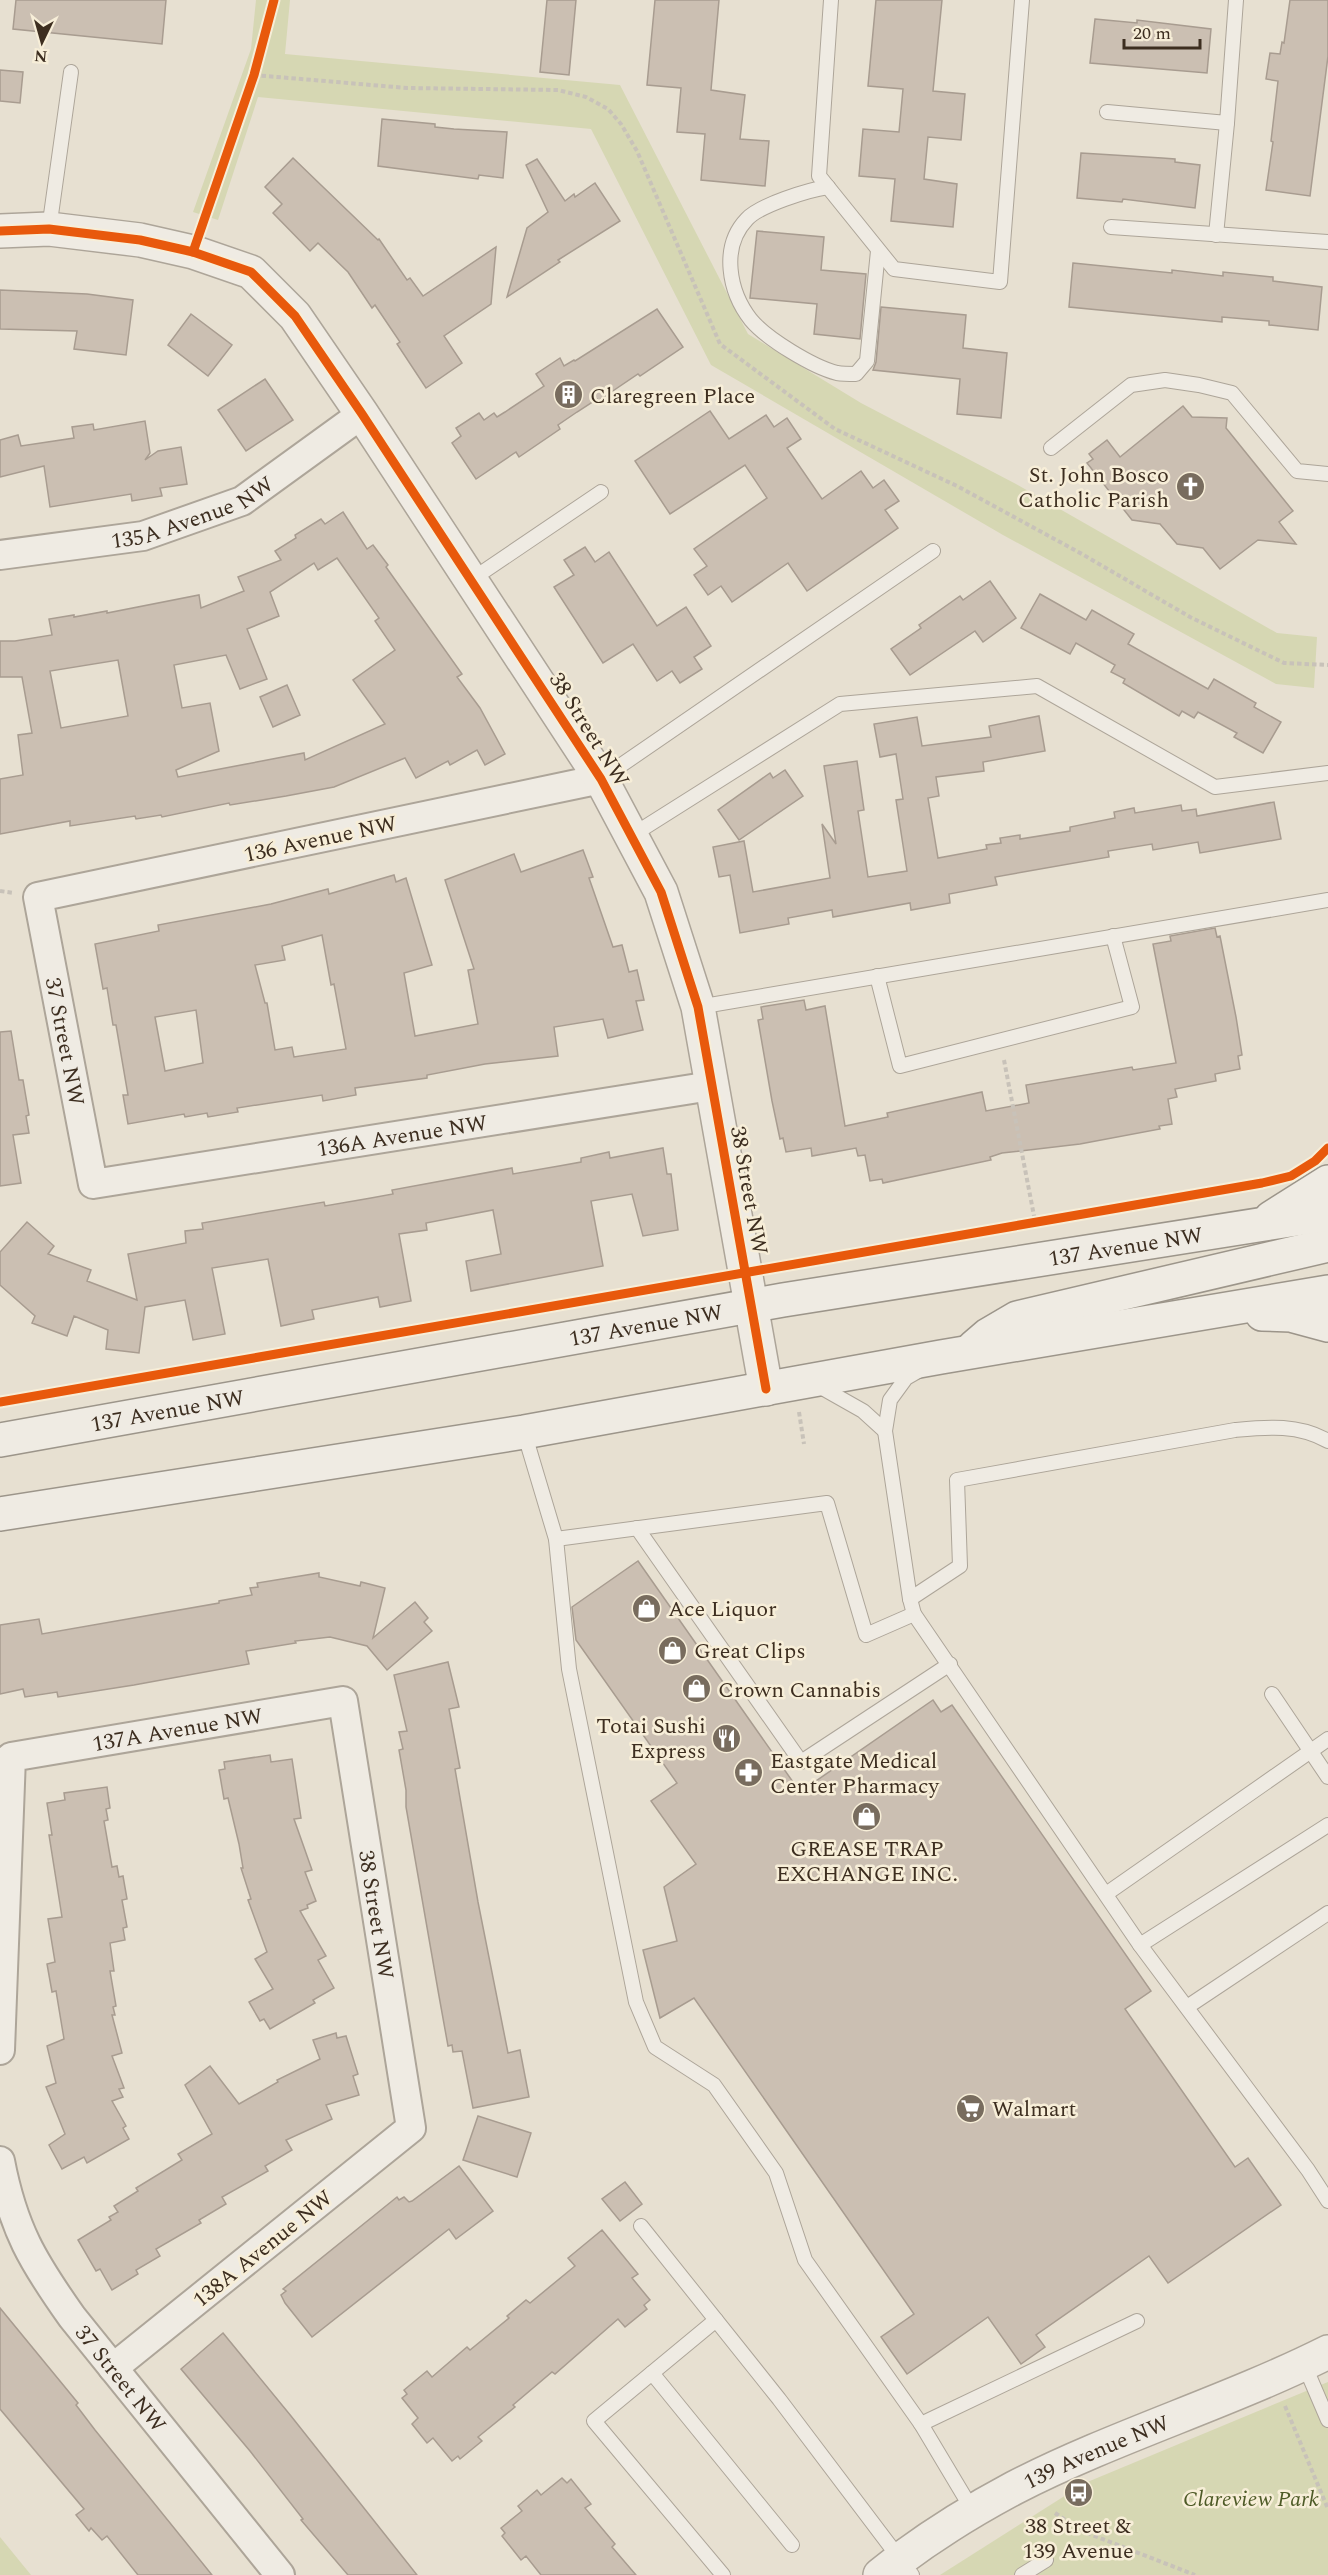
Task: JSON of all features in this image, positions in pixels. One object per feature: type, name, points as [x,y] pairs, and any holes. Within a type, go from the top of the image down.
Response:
[{"type":"main road","name":"38 Street NW","points":[[0,231],[49,229],[140,240],[193,252],[251,272],[295,316],[362,414],[601,779],[661,892],[698,1007],[766,1389]]},
{"type":"main road","points":[[1255,1227],[1328,1182]]},
{"type":"main road","name":"137 Avenue NW","points":[[0,1440],[751,1307],[1328,1214]]},
{"type":"main road","points":[[955,1354],[1017,1318],[1328,1245]]},
{"type":"main road","points":[[0,1514],[524,1432],[811,1382],[955,1354],[1328,1292]]},
{"type":"main road","points":[[1212,1312],[1291,1315],[1328,1326]]},
{"type":"main road","name":"139 Avenue NW","points":[[898,2570],[973,2511],[1057,2468],[1316,2358]]},
{"type":"street","name":"135A Avenue NW","points":[[0,555],[143,536],[242,501],[362,414]]},
{"type":"street","name":"136 Avenue NW","points":[[38,897],[601,779]]},
{"type":"street","name":"37 Street NW","points":[[38,897],[93,1184]]},
{"type":"street","name":"136A Avenue NW","points":[[93,1184],[711,1086]]},
{"type":"street","name":"137A Avenue NW","points":[[0,2050],[11,1757],[343,1701]]},
{"type":"street","name":"38 Street NW","points":[[343,1701],[411,2128]]},
{"type":"street","name":"138A Avenue NW","points":[[113,2368],[411,2128]]},
{"type":"street","name":"37 Street NW","points":[[0,2161],[6,2190],[25,2245],[42,2275],[113,2368],[280,2575]]},
{"type":"lane","points":[[831,0],[819,176],[894,269],[1000,282],[1022,0]]},
{"type":"lane","points":[[1216,235],[1236,0]]},
{"type":"lane","points":[[49,229],[71,72]]},
{"type":"lane","points":[[1107,112],[1227,123]]},
{"type":"lane","points":[[828,187],[802,192],[747,218],[731,244],[730,270],[737,298],[752,321],[777,341],[811,362],[838,373],[856,374],[867,361],[878,251]]},
{"type":"lane","points":[[1111,227],[1328,242]]},
{"type":"lane","points":[[1051,448],[1131,385],[1165,380],[1232,393],[1297,471],[1328,474]]},
{"type":"lane","points":[[471,580],[601,492]]},
{"type":"lane","points":[[601,779],[933,551]]},
{"type":"lane","points":[[631,836],[840,704],[1036,686],[1215,787],[1328,773]]},
{"type":"lane","points":[[698,1007],[1328,900]]},
{"type":"lane","points":[[877,976],[900,1066],[1132,1007],[1113,936]]},
{"type":"lane","points":[[955,1354],[906,1378],[890,1400],[885,1431],[914,1614],[1140,1945],[1308,2170],[1328,2201]]},
{"type":"lane","points":[[811,1382],[863,1411],[885,1431]]},
{"type":"lane","points":[[910,1599],[960,1566],[957,1480],[1235,1430],[1272,1427],[1298,1429],[1328,1442]]},
{"type":"lane","points":[[524,1432],[556,1539],[569,1670],[636,2002],[655,2047],[714,2085],[776,2173],[805,2260],[921,2424],[973,2511]]},
{"type":"lane","points":[[556,1539],[826,1503],[866,1635],[914,1614]]},
{"type":"lane","points":[[637,1528],[801,1761],[950,1664]]},
{"type":"lane","points":[[1272,1694],[1328,1777]]},
{"type":"lane","points":[[1106,1894],[1328,1739]]},
{"type":"lane","points":[[1140,1945],[1328,1825]]},
{"type":"lane","points":[[1186,2007],[1328,1914]]},
{"type":"lane","points":[[641,2226],[716,2320],[898,2570]]},
{"type":"lane","points":[[716,2320],[594,2421],[723,2575]]},
{"type":"lane","points":[[921,2424],[1137,2321]]},
{"type":"lane","points":[[1316,2358],[1328,2421]]},
{"type":"lane","points":[[652,2373],[792,2545]]},
{"type":"lane","points":[[1022,2575],[1046,2560]]},
{"type":"path","points":[[251,86],[257,64]]},
{"type":"path","points":[[1000,1041],[1035,1221]]},
{"type":"path","points":[[1024,1223],[1047,1219]]},
{"type":"path","points":[[1285,2406],[1328,2509]]},
{"type":"path","points":[[1055,2513],[1082,2531],[1195,2575]]},
{"type":"green space","points":[[256,0],[290,0],[285,54],[620,85],[748,334],[861,403],[1016,484],[1277,633],[1317,637],[1314,688],[1276,684],[1003,535],[711,365],[591,129],[258,97],[218,220],[193,212],[251,49]]},
{"type":"green space","name":"Clareview Park","points":[[1328,2382],[1328,2575],[940,2575],[1085,2483]]},
{"type":"green space","points":[[0,2537],[31,2575],[0,2575]]},
{"type":"building","points":[[16,0],[166,0],[162,44],[13,29]]},
{"type":"building","points":[[547,0],[576,0],[569,75],[540,72]]},
{"type":"building","points":[[655,0],[719,0],[711,90],[745,95],[740,139],[769,141],[765,186],[701,180],[705,134],[677,132],[681,88],[647,85]]},
{"type":"building","points":[[876,0],[942,0],[933,91],[965,94],[961,140],[928,137],[924,179],[957,184],[953,227],[891,221],[895,179],[859,176],[863,129],[899,132],[903,89],[868,86]]},
{"type":"building","points":[[1290,0],[1328,0],[1328,56],[1310,196],[1266,190],[1278,81],[1266,79],[1270,53],[1280,54],[1282,42],[1284,43]]},
{"type":"building","points":[[1095,19],[1137,23],[1137,20],[1211,29],[1207,73],[1090,63]]},
{"type":"building","points":[[0,70],[23,72],[20,103],[0,101]]},
{"type":"building","points":[[382,119],[435,124],[435,127],[454,129],[507,132],[503,178],[479,175],[478,179],[378,166]]},
{"type":"building","points":[[1081,153],[1175,159],[1175,162],[1200,165],[1195,208],[1123,199],[1122,202],[1077,198]]},
{"type":"building","points":[[293,158],[379,239],[407,280],[410,278],[423,296],[496,247],[491,304],[444,336],[462,363],[426,388],[397,344],[400,342],[375,305],[372,308],[348,272],[318,243],[310,251],[273,213],[282,204],[265,187]]},
{"type":"building","points":[[537,159],[565,201],[595,183],[620,221],[558,260],[560,262],[507,297],[527,228],[548,212],[526,165]]},
{"type":"building","points":[[757,231],[824,237],[821,270],[866,274],[860,339],[814,334],[817,304],[750,298]]},
{"type":"building","points":[[1073,263],[1172,273],[1172,270],[1223,276],[1223,272],[1273,277],[1273,281],[1322,287],[1318,330],[1269,325],[1269,321],[1222,317],[1222,322],[1069,307]]},
{"type":"building","points":[[0,290],[87,294],[133,300],[126,355],[74,349],[77,331],[0,329]]},
{"type":"building","points":[[881,307],[966,315],[963,348],[1007,353],[1001,418],[957,414],[960,379],[873,370],[876,362]]},
{"type":"building","name":"Claregreen Place","points":[[657,309],[683,347],[640,376],[638,374],[577,412],[558,425],[560,429],[519,457],[516,452],[476,479],[452,443],[461,436],[456,428],[479,413],[484,420],[494,413],[497,417],[544,386],[536,374],[560,358],[564,366],[575,361]]},
{"type":"building","points":[[191,314],[232,345],[208,376],[168,345]]},
{"type":"building","points":[[265,379],[293,420],[246,451],[218,410]]},
{"type":"building","name":"St. John Bosco Catholic Parish","points":[[1183,406],[1192,417],[1227,418],[1226,428],[1293,511],[1279,522],[1296,544],[1258,540],[1220,569],[1203,548],[1177,544],[1160,524],[1132,520],[1087,463],[1093,459],[1089,454],[1107,440],[1120,457]]},
{"type":"building","points":[[710,411],[729,439],[766,415],[774,427],[787,418],[801,439],[787,448],[822,499],[861,471],[873,488],[884,480],[899,501],[885,510],[898,528],[807,591],[788,563],[732,602],[721,586],[708,595],[694,575],[707,566],[694,549],[767,498],[745,465],[670,514],[635,461]]},
{"type":"building","points":[[145,421],[150,453],[145,460],[158,451],[181,447],[187,484],[160,488],[162,496],[132,501],[131,494],[50,507],[44,466],[0,477],[0,440],[18,435],[21,446],[74,438],[72,427],[93,424],[94,430]]},
{"type":"building","points":[[343,512],[367,549],[373,545],[462,674],[457,677],[480,708],[505,754],[485,765],[477,750],[450,765],[448,761],[416,778],[405,758],[334,787],[230,805],[229,803],[162,817],[161,815],[136,819],[135,816],[70,826],[70,821],[0,834],[0,779],[23,775],[18,735],[32,733],[22,677],[0,677],[0,641],[52,635],[49,619],[107,611],[107,613],[199,595],[201,608],[244,591],[238,577],[281,560],[275,551],[321,519],[325,524]],"holes":[[[337,558],[379,618],[375,621],[395,650],[353,680],[385,724],[305,760],[304,753],[178,777],[176,770],[219,751],[210,703],[182,708],[174,665],[226,655],[240,689],[267,679],[247,629],[279,616],[270,592],[314,563],[318,570]],[[118,660],[128,716],[61,728],[50,671]]]},
{"type":"building","points":[[585,547],[595,562],[609,552],[657,626],[686,607],[711,646],[694,657],[702,669],[680,683],[672,671],[657,681],[633,644],[603,663],[554,587],[574,575],[564,560]]},
{"type":"building","points":[[990,581],[1016,618],[983,642],[975,631],[910,675],[891,649],[921,628],[919,625],[960,596],[963,600]]},
{"type":"building","points":[[1040,594],[1086,620],[1092,610],[1134,634],[1128,644],[1208,689],[1214,679],[1256,703],[1254,707],[1281,722],[1263,753],[1234,737],[1237,733],[1198,712],[1194,718],[1182,711],[1179,716],[1123,683],[1125,679],[1111,672],[1115,665],[1076,643],[1070,654],[1021,628]]},
{"type":"building","points":[[287,685],[300,715],[273,727],[260,697]]},
{"type":"building","points":[[1039,716],[1045,751],[983,762],[984,771],[936,777],[939,796],[928,798],[938,858],[987,849],[986,845],[1001,843],[1000,838],[1020,835],[1020,839],[1070,831],[1070,827],[1115,818],[1114,812],[1134,808],[1135,813],[1181,805],[1182,811],[1196,809],[1197,816],[1274,802],[1281,839],[1200,853],[1198,842],[1153,850],[1152,844],[1108,851],[1109,857],[995,877],[997,885],[949,894],[950,903],[911,910],[910,903],[833,917],[832,910],[788,918],[789,924],[740,933],[730,875],[719,877],[713,847],[744,841],[753,892],[830,878],[822,824],[836,844],[824,766],[857,761],[864,810],[858,811],[868,877],[907,871],[896,800],[903,799],[896,754],[880,757],[874,724],[917,717],[922,746],[991,737],[989,726]]},
{"type":"building","points":[[785,770],[803,796],[739,840],[718,810],[770,773],[773,778]]},
{"type":"building","points":[[583,850],[593,877],[589,878],[613,947],[622,945],[629,972],[637,970],[644,1000],[636,1001],[643,1030],[608,1038],[603,1019],[554,1027],[558,1056],[485,1064],[427,1075],[427,1078],[355,1088],[356,1095],[323,1101],[322,1095],[237,1108],[238,1112],[208,1117],[207,1113],[185,1117],[184,1114],[128,1124],[123,1095],[128,1095],[116,1025],[113,1025],[107,988],[103,989],[95,944],[159,931],[158,925],[271,904],[328,889],[329,894],[394,875],[396,882],[406,878],[432,965],[404,973],[415,1036],[478,1024],[468,970],[474,969],[445,880],[514,854],[521,872]],"holes":[[[322,935],[346,1049],[294,1057],[292,1047],[275,1050],[267,1003],[265,1003],[255,965],[285,960],[282,946]],[[196,1010],[203,1063],[165,1071],[155,1017]]]},
{"type":"building","points":[[1215,928],[1217,937],[1220,936],[1236,1017],[1242,1055],[1238,1056],[1240,1069],[1215,1074],[1216,1081],[1175,1089],[1177,1097],[1168,1099],[1172,1124],[1159,1126],[1160,1129],[1080,1144],[1002,1153],[990,1157],[991,1160],[883,1183],[882,1179],[870,1181],[865,1155],[858,1156],[856,1148],[812,1156],[811,1148],[786,1152],[783,1138],[780,1139],[758,1020],[763,1019],[761,1007],[804,1000],[806,1010],[825,1006],[845,1126],[888,1117],[887,1113],[982,1092],[986,1111],[1029,1103],[1026,1085],[1132,1067],[1133,1070],[1176,1063],[1153,944],[1171,941],[1170,936]]},
{"type":"building","points":[[11,1031],[19,1080],[23,1080],[29,1115],[26,1116],[29,1133],[13,1135],[21,1183],[0,1186],[0,1032]]},
{"type":"building","points":[[663,1148],[667,1174],[671,1174],[678,1230],[643,1236],[632,1194],[591,1201],[603,1266],[471,1291],[466,1261],[501,1254],[493,1210],[426,1223],[427,1230],[399,1234],[411,1301],[380,1307],[378,1297],[312,1310],[314,1319],[281,1326],[268,1259],[212,1268],[225,1334],[193,1340],[185,1300],[145,1307],[139,1353],[106,1349],[108,1330],[74,1316],[67,1336],[32,1323],[35,1316],[0,1285],[0,1252],[27,1222],[54,1246],[48,1254],[91,1270],[87,1281],[137,1300],[128,1254],[186,1243],[185,1231],[203,1229],[202,1223],[324,1202],[325,1206],[371,1198],[393,1194],[392,1190],[512,1168],[513,1174],[559,1166],[581,1162],[581,1158],[609,1152],[610,1158]]},
{"type":"building","points":[[638,1561],[800,1792],[933,1700],[941,1712],[952,1705],[1151,1991],[1125,2009],[1235,2167],[1248,2158],[1281,2205],[1168,2283],[1149,2256],[1036,2335],[1045,2347],[1021,2364],[988,2317],[907,2374],[881,2337],[914,2314],[694,1998],[660,2018],[643,1950],[677,1941],[664,1887],[696,1864],[651,1801],[677,1783],[576,1640],[572,1607]]},
{"type":"building","points":[[319,1573],[319,1577],[360,1586],[361,1582],[385,1588],[373,1638],[415,1602],[428,1618],[424,1622],[432,1631],[387,1670],[367,1646],[330,1637],[295,1641],[296,1643],[246,1651],[249,1664],[134,1685],[58,1697],[57,1692],[25,1697],[23,1689],[0,1694],[0,1625],[39,1619],[42,1634],[219,1603],[219,1601],[252,1595],[250,1588],[258,1587],[257,1583]]},
{"type":"building","points":[[448,1662],[459,1707],[449,1709],[460,1768],[455,1769],[478,1902],[508,2053],[520,2050],[529,2097],[473,2108],[462,2051],[453,2052],[452,2045],[448,2046],[406,1807],[406,1790],[399,1750],[403,1749],[399,1732],[407,1731],[394,1675]]},
{"type":"building","points":[[270,1755],[271,1762],[292,1759],[301,1818],[294,1819],[312,1870],[305,1872],[316,1901],[300,1911],[326,1956],[318,1960],[334,1988],[313,2000],[315,2003],[270,2029],[264,2019],[260,2021],[249,2002],[273,1989],[255,1959],[267,1952],[248,1900],[251,1899],[241,1868],[243,1868],[239,1844],[228,1798],[224,1799],[219,1770],[225,1769],[224,1762]]},
{"type":"building","points":[[107,1787],[110,1808],[106,1809],[108,1820],[104,1821],[112,1867],[117,1866],[119,1877],[123,1876],[127,1899],[122,1900],[127,1927],[123,1928],[125,1940],[110,1943],[114,1971],[110,1971],[116,2006],[113,2007],[115,2015],[112,2015],[122,2053],[112,2056],[124,2088],[119,2089],[123,2097],[112,2101],[126,2126],[123,2128],[129,2139],[87,2163],[84,2157],[62,2169],[49,2145],[65,2134],[46,2087],[56,2083],[47,2046],[64,2039],[56,1991],[52,1992],[47,1964],[55,1962],[48,1919],[62,1917],[49,1835],[52,1835],[47,1803],[65,1800],[64,1793]]},
{"type":"building","points":[[336,2033],[337,2038],[346,2036],[358,2074],[353,2076],[359,2095],[326,2105],[332,2119],[286,2140],[292,2150],[265,2166],[268,2171],[222,2197],[226,2204],[199,2220],[201,2223],[156,2249],[160,2256],[136,2270],[138,2274],[112,2290],[100,2269],[96,2271],[78,2240],[111,2220],[109,2217],[118,2212],[114,2206],[138,2191],[136,2188],[182,2160],[178,2154],[212,2134],[185,2085],[210,2066],[239,2104],[278,2082],[277,2080],[320,2059],[313,2040]]},
{"type":"building","points":[[478,2116],[531,2133],[517,2177],[463,2160]]},
{"type":"building","points":[[459,2166],[493,2211],[456,2239],[449,2229],[312,2337],[285,2303],[281,2295],[286,2291],[283,2289],[397,2197],[399,2200],[404,2197],[409,2202],[412,2201]]},
{"type":"building","points":[[625,2182],[642,2204],[620,2221],[602,2199]]},
{"type":"building","points":[[602,2230],[638,2274],[632,2278],[650,2300],[644,2305],[647,2309],[625,2327],[618,2319],[555,2374],[552,2372],[513,2405],[515,2407],[478,2437],[482,2441],[460,2459],[458,2456],[452,2461],[433,2438],[427,2443],[412,2424],[418,2418],[402,2398],[407,2394],[404,2390],[427,2371],[432,2377],[467,2347],[470,2350],[509,2318],[507,2316],[526,2300],[530,2303],[575,2266],[568,2258]]},
{"type":"building","points":[[0,2308],[78,2403],[76,2405],[95,2430],[212,2575],[138,2575],[107,2536],[102,2540],[91,2528],[89,2531],[76,2515],[84,2509],[0,2409]]},
{"type":"building","points":[[223,2333],[417,2575],[348,2575],[301,2520],[303,2519],[250,2451],[181,2369]]},
{"type":"building","points":[[562,2478],[567,2483],[571,2479],[591,2504],[585,2508],[615,2544],[612,2547],[636,2575],[541,2575],[526,2556],[521,2560],[502,2536],[505,2533],[501,2528],[522,2511],[518,2506],[537,2490],[541,2495]]},
{"type":"cycle path","points":[[193,252],[254,75],[274,0]]},
{"type":"cycle path","points":[[0,231],[49,229],[140,240],[193,252],[251,272],[295,316],[362,414],[601,779],[661,892],[698,1007],[766,1389]]},
{"type":"cycle path","points":[[0,1402],[1262,1183],[1291,1176],[1315,1161],[1328,1148]]},
{"type":"place","name":"Claregreen Place","points":[[569,395]]},
{"type":"place","name":"St. John Bosco Catholic Parish","points":[[1190,487]]},
{"type":"place","name":"Ace Liquor","points":[[647,1608]]},
{"type":"place","name":"Great Clips","points":[[673,1650]]},
{"type":"place","name":"Crown Cannabis","points":[[697,1689]]},
{"type":"place","name":"Totai Sushi Express","points":[[727,1738]]},
{"type":"place","name":"Eastgate Medical Center Pharmacy","points":[[749,1773]]},
{"type":"place","name":"GREASE TRAP EXCHANGE INC.","points":[[867,1816]]},
{"type":"place","name":"Walmart","points":[[971,2108]]},
{"type":"place","name":"38 Street & 139 Avenue","points":[[1078,2493]]}]
